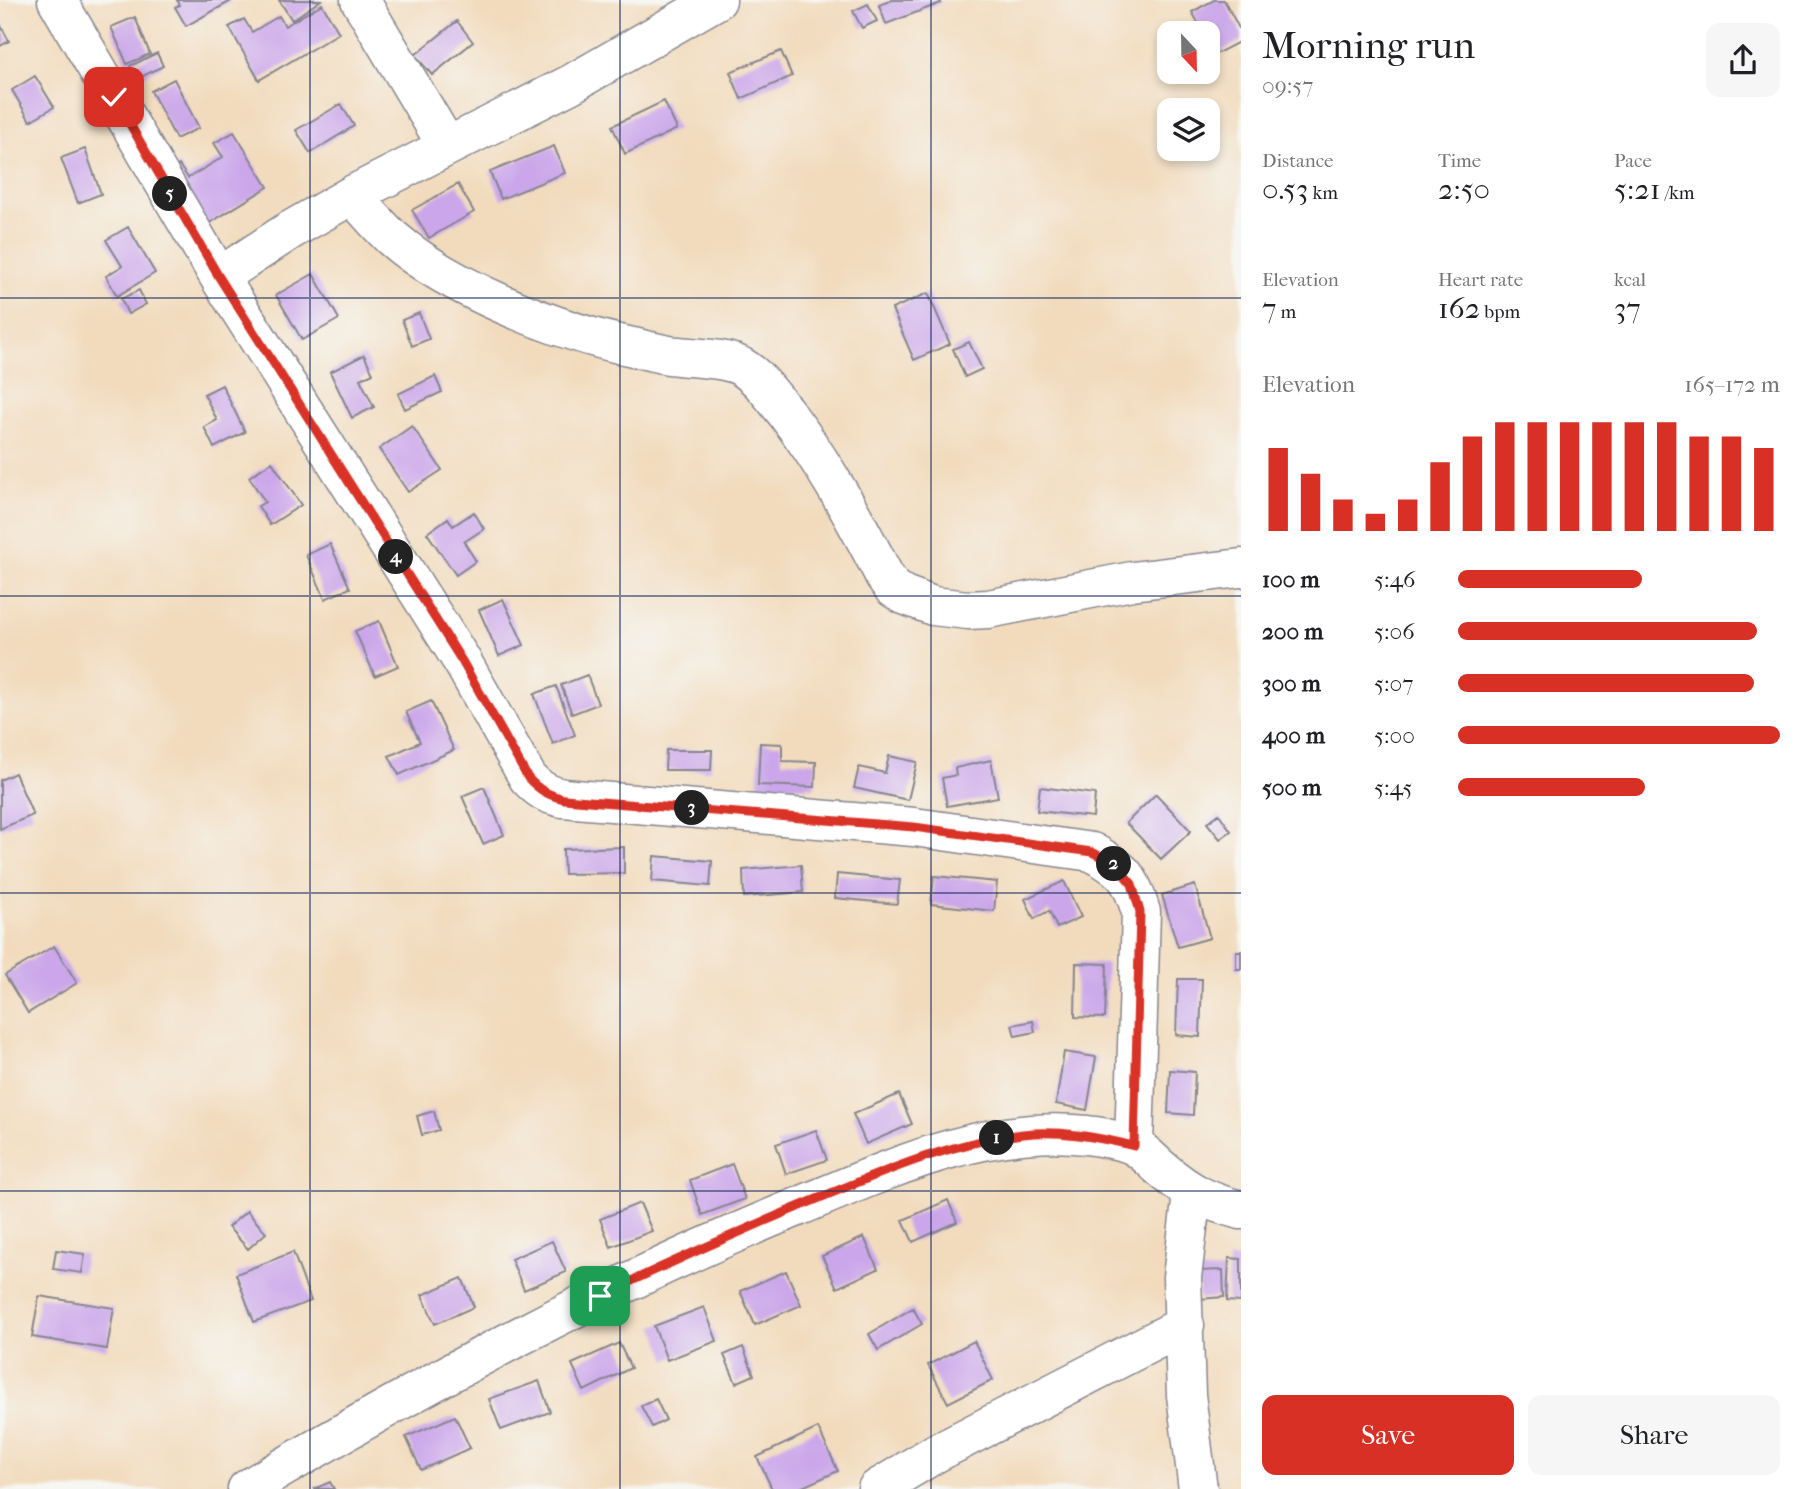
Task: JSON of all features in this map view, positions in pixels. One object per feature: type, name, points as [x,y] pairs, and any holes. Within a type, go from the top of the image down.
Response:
[{"type":"street","points":[[57,0],[219,277],[462,661],[523,770],[538,789],[550,796],[564,799],[914,827],[1092,852],[1116,865],[1132,884],[1140,912],[1134,1146]]},
{"type":"street","points":[[360,0],[447,146]]},
{"type":"street","points":[[219,277],[289,231],[352,195],[571,84],[717,0]]},
{"type":"street","points":[[352,195],[391,237],[421,261],[491,298],[614,344],[739,365],[754,375],[807,441],[843,497],[885,577],[892,588],[904,595],[951,610],[988,609],[1099,587],[1241,568]]},
{"type":"street","points":[[247,1489],[452,1372],[721,1238],[914,1160],[971,1142],[1026,1134],[1087,1135],[1134,1146],[1192,1194],[1241,1210]]},
{"type":"street","points":[[1192,1194],[1182,1277],[1186,1395],[1198,1489]]},
{"type":"street","points":[[877,1489],[936,1453],[1185,1325]]},
{"type":"building","points":[[177,0],[233,0],[186,26],[175,7],[180,5]]},
{"type":"building","points":[[279,0],[321,0],[292,20]]},
{"type":"building","points":[[892,0],[939,0],[941,3],[886,24],[879,5]]},
{"type":"building","points":[[1214,0],[1224,0],[1241,32],[1241,41],[1220,52],[1220,21],[1197,21],[1192,12]]},
{"type":"building","points":[[322,4],[339,33],[259,80],[229,27],[244,19],[252,32],[279,16],[285,26]]},
{"type":"building","points":[[868,4],[877,21],[862,28],[853,11]]},
{"type":"building","points":[[135,17],[150,54],[127,64],[111,27]]},
{"type":"building","points":[[457,21],[473,42],[432,75],[415,55]]},
{"type":"building","points":[[0,24],[9,41],[0,46]]},
{"type":"building","points":[[781,51],[792,76],[741,99],[730,72]]},
{"type":"building","points":[[157,53],[163,66],[137,79],[130,66]]},
{"type":"building","points":[[35,76],[54,107],[30,121],[12,90]]},
{"type":"building","points":[[174,79],[199,128],[176,139],[151,91]]},
{"type":"building","points":[[664,101],[677,129],[625,154],[612,126]]},
{"type":"building","points":[[341,104],[354,126],[310,153],[296,130]]},
{"type":"building","points":[[234,132],[268,187],[195,232],[161,176],[179,165],[188,178],[223,157],[214,143]]},
{"type":"building","points":[[554,146],[565,173],[501,199],[490,172]]},
{"type":"building","points":[[85,149],[101,194],[78,203],[61,158]]},
{"type":"building","points":[[458,184],[474,212],[429,238],[412,210]]},
{"type":"building","points":[[128,227],[155,273],[117,296],[106,276],[122,266],[106,240]]},
{"type":"building","points":[[313,274],[339,319],[302,340],[276,295]]},
{"type":"building","points":[[139,290],[146,304],[128,314],[121,299]]},
{"type":"building","points":[[928,293],[950,344],[914,360],[892,309]]},
{"type":"building","points":[[419,313],[429,339],[412,346],[402,320]]},
{"type":"building","points":[[969,342],[982,369],[965,377],[953,349]]},
{"type":"building","points":[[364,355],[373,373],[360,379],[374,407],[352,418],[330,372]]},
{"type":"building","points":[[435,376],[442,392],[405,409],[398,394]]},
{"type":"building","points":[[222,385],[245,432],[214,448],[204,427],[217,420],[204,394]]},
{"type":"building","points":[[412,426],[442,470],[408,492],[379,449]]},
{"type":"building","points":[[272,462],[301,505],[270,525],[258,506],[265,502],[249,477]]},
{"type":"building","points":[[474,512],[484,529],[464,542],[476,561],[456,575],[427,533],[448,518],[453,526]]},
{"type":"building","points":[[330,544],[350,588],[325,599],[306,555]]},
{"type":"building","points":[[503,599],[524,645],[499,656],[479,610]]},
{"type":"building","points":[[379,621],[398,666],[375,676],[355,631]]},
{"type":"building","points":[[587,675],[598,704],[572,714],[561,685]]},
{"type":"building","points":[[556,686],[575,735],[553,744],[534,694]]},
{"type":"building","points":[[431,701],[454,750],[399,775],[389,756],[420,742],[406,712]]},
{"type":"building","points":[[760,743],[782,744],[782,761],[816,762],[815,787],[758,785]]},
{"type":"building","points":[[666,750],[712,750],[711,770],[665,770]]},
{"type":"building","points":[[889,756],[917,762],[908,800],[854,788],[859,767],[885,773]]},
{"type":"building","points":[[991,760],[998,797],[947,806],[942,778],[956,775],[955,768]]},
{"type":"building","points":[[15,773],[33,815],[0,829],[0,780]]},
{"type":"building","points":[[484,787],[504,835],[483,844],[462,796]]},
{"type":"building","points":[[1040,787],[1095,794],[1093,817],[1037,811]]},
{"type":"building","points":[[1156,794],[1191,831],[1161,859],[1126,823]]},
{"type":"building","points":[[1219,814],[1231,831],[1220,839],[1207,823]]},
{"type":"building","points":[[624,847],[624,873],[564,874],[563,849]]},
{"type":"building","points":[[654,856],[712,861],[710,886],[652,881]]},
{"type":"building","points":[[801,865],[803,892],[744,897],[743,870]]},
{"type":"building","points":[[837,874],[900,880],[897,904],[835,898]]},
{"type":"building","points":[[934,876],[997,882],[994,911],[931,904]]},
{"type":"building","points":[[1064,881],[1081,917],[1057,928],[1049,911],[1034,919],[1025,899]]},
{"type":"building","points":[[1195,885],[1210,938],[1178,947],[1162,895]]},
{"type":"building","points":[[54,946],[77,983],[28,1013],[5,975]]},
{"type":"building","points":[[1236,951],[1241,951],[1241,969],[1236,969]]},
{"type":"building","points":[[1076,963],[1107,964],[1105,1018],[1075,1017]]},
{"type":"building","points":[[1178,979],[1202,979],[1200,1037],[1176,1035]]},
{"type":"building","points":[[1033,1021],[1035,1032],[1015,1036],[1012,1025]]},
{"type":"building","points":[[1064,1052],[1096,1057],[1087,1110],[1056,1104]]},
{"type":"building","points":[[1170,1070],[1195,1072],[1193,1115],[1168,1113]]},
{"type":"building","points":[[899,1094],[912,1124],[866,1144],[853,1114]]},
{"type":"building","points":[[434,1111],[439,1130],[422,1135],[417,1116]]},
{"type":"building","points":[[816,1130],[827,1160],[786,1174],[776,1144]]},
{"type":"building","points":[[732,1164],[745,1199],[702,1215],[690,1180]]},
{"type":"building","points":[[948,1200],[957,1222],[913,1242],[903,1220]]},
{"type":"building","points":[[640,1203],[652,1231],[611,1247],[600,1219]]},
{"type":"building","points":[[247,1211],[266,1233],[248,1249],[228,1227]]},
{"type":"building","points":[[864,1237],[878,1269],[837,1288],[822,1256]]},
{"type":"building","points":[[552,1241],[566,1272],[524,1290],[511,1259]]},
{"type":"building","points":[[56,1250],[85,1254],[82,1273],[53,1269]]},
{"type":"building","points":[[293,1252],[311,1301],[254,1322],[236,1274]]},
{"type":"building","points":[[1229,1258],[1241,1259],[1241,1302],[1227,1301]]},
{"type":"building","points":[[1223,1270],[1224,1297],[1199,1299],[1198,1271]]},
{"type":"building","points":[[786,1271],[801,1305],[755,1325],[740,1291]]},
{"type":"building","points":[[462,1278],[474,1307],[435,1324],[422,1295]]},
{"type":"building","points":[[39,1296],[114,1308],[107,1349],[32,1337]]},
{"type":"building","points":[[704,1307],[717,1341],[667,1360],[654,1326]]},
{"type":"building","points":[[913,1308],[922,1324],[878,1350],[869,1334]]},
{"type":"building","points":[[974,1341],[993,1380],[948,1403],[928,1365]]},
{"type":"building","points":[[619,1343],[631,1368],[584,1391],[572,1364]]},
{"type":"building","points":[[743,1347],[754,1375],[736,1383],[724,1355]]},
{"type":"building","points":[[539,1381],[550,1412],[501,1430],[489,1399]]},
{"type":"building","points":[[656,1399],[666,1420],[652,1427],[641,1406]]},
{"type":"building","points":[[455,1416],[470,1448],[421,1470],[406,1437]]},
{"type":"building","points":[[818,1428],[838,1471],[798,1489],[772,1489],[757,1457]]},
{"type":"building","points":[[330,1482],[334,1489],[314,1489]]},
{"type":"route","points":[[114,97],[219,277],[462,661],[528,778],[538,789],[550,796],[564,799],[914,827],[1092,852],[1116,865],[1132,884],[1140,912],[1141,949],[1134,1146],[1087,1135],[1026,1134],[971,1142],[914,1160],[721,1238],[600,1296]]}]
